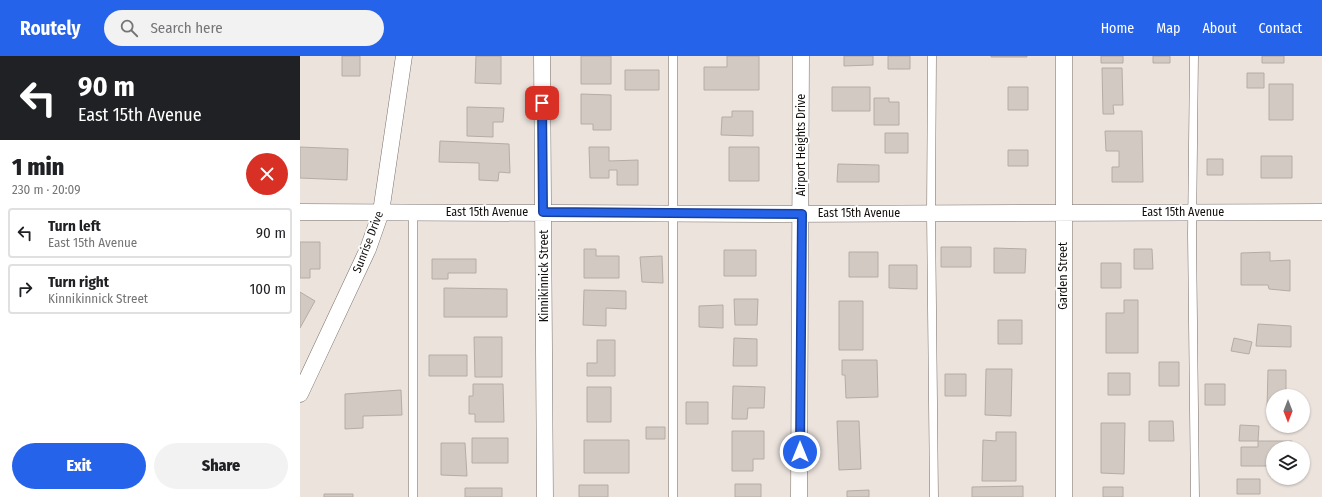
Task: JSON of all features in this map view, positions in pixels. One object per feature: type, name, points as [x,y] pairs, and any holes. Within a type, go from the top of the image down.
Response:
[{"type":"street","name":"Sunrise Drive","points":[[300,394],[368,249],[381,212],[404,56]]},
{"type":"street","name":"Kinnikinnick Street","points":[[542,56],[545,497]]},
{"type":"street","name":"Airport Heights Drive","points":[[800,497],[802,214],[801,56]]},
{"type":"street","name":"Garden Street","points":[[1064,56],[1064,497]]},
{"type":"street","name":"East 15th Avenue","points":[[300,212],[802,214],[1322,212]]},
{"type":"lane","points":[[673,56],[673,497]]},
{"type":"lane","points":[[932,56],[931,213],[934,497]]},
{"type":"lane","points":[[1194,56],[1192,212],[1195,497]]},
{"type":"lane","points":[[413,212],[413,497]]},
{"type":"building","points":[[342,56],[360,56],[360,76],[342,76]]},
{"type":"building","points":[[476,56],[501,56],[501,84],[475,83]]},
{"type":"building","points":[[581,56],[611,56],[611,84],[581,84]]},
{"type":"building","points":[[727,56],[759,56],[759,90],[704,90],[704,67],[727,67]]},
{"type":"building","points":[[844,56],[873,56],[873,65],[844,66]]},
{"type":"building","points":[[888,56],[910,56],[910,69],[888,69]]},
{"type":"building","points":[[1027,56],[1027,57],[991,57]]},
{"type":"building","points":[[1101,56],[1123,56],[1123,63],[1101,63]]},
{"type":"building","points":[[1153,56],[1170,56],[1170,63],[1153,63]]},
{"type":"building","points":[[1262,56],[1284,56],[1284,63],[1262,63]]},
{"type":"building","points":[[1102,68],[1122,68],[1123,105],[1113,105],[1114,114],[1103,114]]},
{"type":"building","points":[[625,70],[659,70],[659,90],[625,90]]},
{"type":"building","points":[[1247,73],[1264,73],[1264,88],[1247,88]]},
{"type":"building","points":[[1269,84],[1293,84],[1293,120],[1269,120]]},
{"type":"building","points":[[832,87],[870,87],[870,111],[832,111]]},
{"type":"building","points":[[1008,87],[1028,87],[1028,110],[1008,110]]},
{"type":"building","points":[[581,94],[611,95],[611,130],[593,130],[593,124],[581,124]]},
{"type":"building","points":[[874,98],[889,98],[889,102],[899,102],[899,125],[874,125]]},
{"type":"building","points":[[467,107],[504,108],[503,122],[493,122],[493,137],[467,136]]},
{"type":"building","points":[[732,111],[753,111],[753,136],[721,135],[722,117],[732,117]]},
{"type":"building","points":[[1105,131],[1142,131],[1143,182],[1112,182],[1112,167],[1119,167],[1119,151],[1106,151]]},
{"type":"building","points":[[885,133],[908,133],[908,153],[885,153]]},
{"type":"building","points":[[440,141],[509,144],[510,173],[499,172],[498,181],[479,180],[479,163],[439,162]]},
{"type":"building","points":[[300,147],[348,149],[347,180],[300,178]]},
{"type":"building","points":[[589,147],[609,147],[609,161],[638,160],[638,185],[617,185],[617,170],[609,170],[609,178],[590,178]]},
{"type":"building","points":[[729,147],[759,147],[759,181],[729,181]]},
{"type":"building","points":[[1008,150],[1028,150],[1028,166],[1008,166]]},
{"type":"building","points":[[1261,156],[1292,156],[1292,178],[1261,178]]},
{"type":"building","points":[[1207,159],[1223,159],[1223,175],[1207,175]]},
{"type":"building","points":[[838,164],[879,165],[879,182],[837,182]]},
{"type":"building","points":[[300,242],[320,242],[320,269],[310,269],[310,278],[300,278]]},
{"type":"building","points":[[941,247],[971,247],[971,267],[941,267]]},
{"type":"building","points":[[994,248],[1026,249],[1025,273],[994,273]]},
{"type":"building","points":[[584,249],[596,249],[596,256],[619,256],[619,278],[584,278]]},
{"type":"building","points":[[1134,249],[1152,249],[1153,269],[1134,269]]},
{"type":"building","points":[[724,250],[756,250],[756,276],[724,276]]},
{"type":"building","points":[[849,252],[878,252],[878,277],[849,277]]},
{"type":"building","points":[[1270,252],[1270,261],[1290,260],[1290,291],[1269,289],[1268,285],[1241,285],[1241,253]]},
{"type":"building","points":[[662,256],[663,283],[642,282],[640,257]]},
{"type":"building","points":[[432,259],[476,259],[476,273],[448,273],[448,279],[432,279]]},
{"type":"building","points":[[1101,263],[1121,263],[1121,288],[1101,288]]},
{"type":"building","points":[[889,265],[917,265],[917,289],[889,288]]},
{"type":"building","points":[[444,288],[507,289],[507,317],[444,317]]},
{"type":"building","points":[[584,290],[626,291],[626,309],[606,308],[606,326],[583,325]]},
{"type":"building","points":[[300,292],[315,301],[300,328]]},
{"type":"building","points":[[734,299],[758,299],[757,325],[735,325]]},
{"type":"building","points":[[1124,300],[1138,300],[1138,353],[1106,353],[1106,313],[1124,313]]},
{"type":"building","points":[[839,301],[863,301],[863,350],[839,350]]},
{"type":"building","points":[[723,305],[723,328],[699,327],[699,306]]},
{"type":"building","points":[[998,320],[1022,320],[1022,344],[998,344]]},
{"type":"building","points":[[1258,324],[1291,326],[1291,347],[1256,346]]},
{"type":"building","points":[[474,337],[502,337],[502,377],[475,377]]},
{"type":"building","points":[[734,338],[757,339],[757,366],[733,366]]},
{"type":"building","points":[[1234,338],[1252,342],[1249,354],[1231,351]]},
{"type":"building","points":[[597,340],[615,340],[615,376],[587,376],[587,363],[597,363]]},
{"type":"building","points":[[429,355],[467,355],[467,376],[429,376]]},
{"type":"building","points":[[842,360],[877,360],[878,397],[846,398],[845,375],[842,375]]},
{"type":"building","points":[[1159,362],[1179,362],[1179,386],[1159,386]]},
{"type":"building","points":[[986,369],[1012,369],[1011,416],[985,415]]},
{"type":"building","points":[[1268,370],[1286,370],[1286,389],[1268,389]]},
{"type":"building","points":[[1108,373],[1130,373],[1130,395],[1108,395]]},
{"type":"building","points":[[945,374],[966,374],[966,396],[945,396]]},
{"type":"building","points":[[473,384],[503,384],[504,422],[475,422],[475,414],[469,414],[469,396],[473,396]]},
{"type":"building","points":[[1205,384],[1225,384],[1225,405],[1205,405]]},
{"type":"building","points":[[733,386],[765,387],[764,408],[748,408],[747,419],[732,419]]},
{"type":"building","points":[[587,387],[611,387],[611,422],[587,422]]},
{"type":"building","points":[[401,390],[402,415],[363,416],[363,428],[345,429],[345,394]]},
{"type":"building","points":[[686,402],[708,402],[708,424],[686,424]]},
{"type":"building","points":[[837,421],[859,421],[861,469],[839,470]]},
{"type":"building","points":[[1149,421],[1173,421],[1174,441],[1149,441]]},
{"type":"building","points":[[1101,423],[1125,423],[1124,474],[1101,473]]},
{"type":"building","points":[[1240,425],[1259,426],[1258,441],[1239,441]]},
{"type":"building","points":[[646,427],[665,427],[665,439],[646,439]]},
{"type":"building","points":[[732,431],[764,431],[764,459],[753,459],[753,471],[732,471]]},
{"type":"building","points":[[996,432],[1016,432],[1016,481],[982,481],[983,440],[996,441]]},
{"type":"building","points":[[472,438],[508,438],[508,463],[472,463]]},
{"type":"building","points":[[584,440],[629,440],[629,473],[584,473]]},
{"type":"building","points":[[1258,441],[1266,441],[1266,466],[1241,466],[1241,447],[1258,447]]},
{"type":"building","points":[[441,443],[465,443],[467,476],[441,475]]},
{"type":"building","points":[[1237,479],[1260,479],[1260,494],[1237,494]]},
{"type":"building","points":[[735,484],[761,484],[761,497],[735,497]]},
{"type":"building","points":[[579,485],[608,485],[608,497],[579,497]]},
{"type":"building","points":[[1023,486],[1023,497],[972,497],[972,487]]},
{"type":"building","points":[[1103,487],[1123,487],[1123,497],[1103,497]]},
{"type":"building","points":[[465,488],[502,488],[502,497],[465,497]]},
{"type":"building","points":[[869,490],[869,497],[847,497],[847,491]]},
{"type":"building","points":[[324,494],[353,494],[353,497],[324,497]]},
{"type":"route","points":[[542,103],[543,212],[802,214],[800,452]]}]
